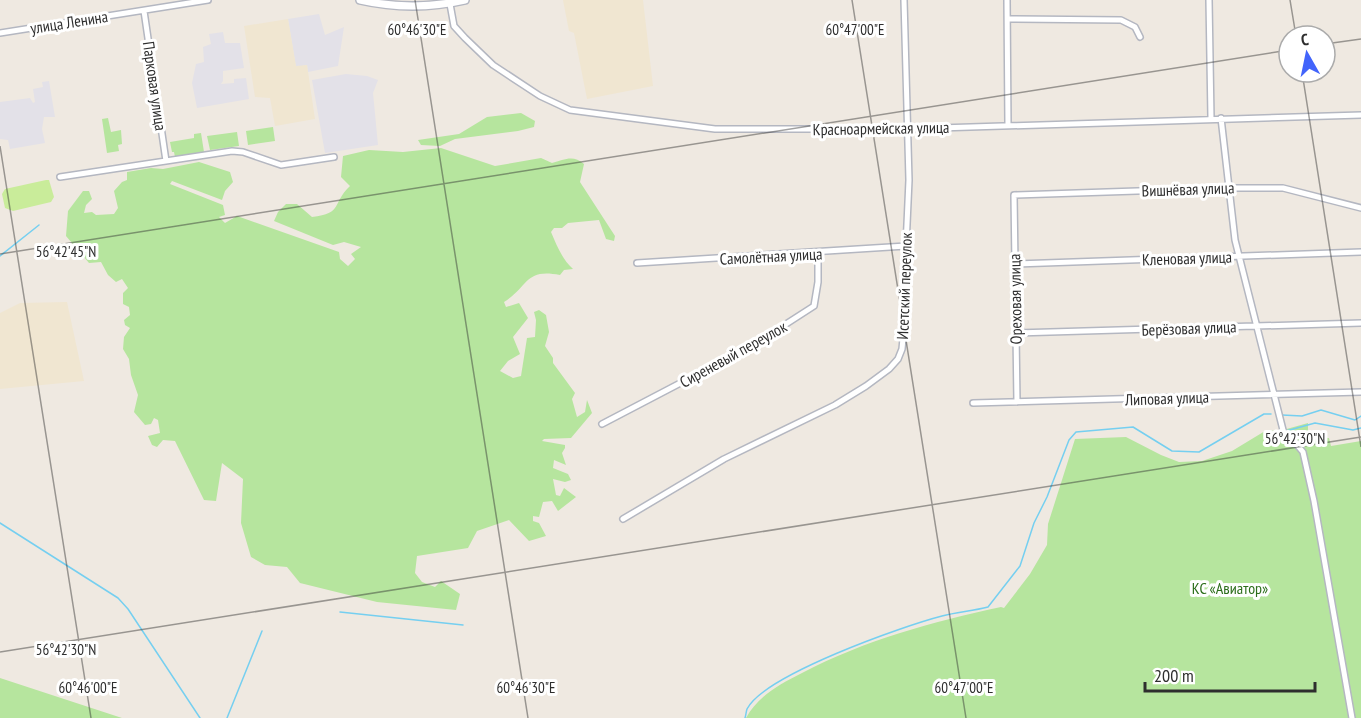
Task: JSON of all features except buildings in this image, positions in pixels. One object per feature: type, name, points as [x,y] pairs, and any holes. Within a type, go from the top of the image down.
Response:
[{"type":"street","name":"улица Ленина","points":[[0,33],[208,0]]},
{"type":"street","points":[[360,0],[397,7],[450,4],[465,0]]},
{"type":"street","name":"Исетский переулок","points":[[623,519],[724,459],[835,405],[889,369],[897,359],[902,349],[906,306],[909,180],[904,0]]},
{"type":"street","points":[[1008,0],[1008,126]]},
{"type":"street","points":[[1209,0],[1211,118]]},
{"type":"street","name":"Красноармейская улица","points":[[450,4],[454,26],[493,65],[540,96],[570,110],[714,129],[907,129],[1361,115]]},
{"type":"street","name":"Парковая улица","points":[[144,10],[166,161]]},
{"type":"street","points":[[1008,19],[1121,20],[1135,27],[1140,37]]},
{"type":"street","points":[[1221,118],[1228,188],[1240,257],[1272,395],[1285,435],[1292,439],[1303,452],[1314,501],[1352,718]]},
{"type":"street","points":[[60,177],[232,151],[243,152],[281,165],[334,157]]},
{"type":"street","name":"Вишнёвая улица","points":[[1014,195],[1283,188],[1361,208]]},
{"type":"street","name":"Ореховая улица","points":[[1014,195],[1017,402]]},
{"type":"street","name":"Самолётная улица","points":[[637,263],[906,246]]},
{"type":"street","name":"Кленовая улица","points":[[1014,264],[1361,252]]},
{"type":"street","name":"Сиреневый переулок","points":[[602,424],[755,344],[814,306],[818,282],[818,253]]},
{"type":"street","name":"Берёзовая улица","points":[[1016,333],[1361,322]]},
{"type":"street","name":"Липовая улица","points":[[973,403],[1361,392]]},
{"type":"shaded area","points":[[563,0],[643,0],[653,86],[587,99],[574,33],[569,31]]},
{"type":"shaded area","points":[[319,14],[325,35],[344,27],[338,66],[308,72],[307,65],[296,67],[288,19]]},
{"type":"shaded area","points":[[288,19],[296,66],[307,65],[315,119],[275,126],[270,98],[255,97],[244,26]]},
{"type":"shaded area","points":[[223,32],[225,43],[240,43],[244,68],[223,71],[221,84],[234,83],[234,79],[246,78],[249,99],[197,108],[192,83],[196,64],[204,62],[203,47],[211,44],[209,34]]},
{"type":"shaded area","points":[[346,74],[367,76],[378,80],[373,93],[378,145],[325,153],[312,80]]},
{"type":"shaded area","points":[[49,81],[55,117],[44,117],[42,129],[45,143],[10,149],[8,140],[0,139],[0,102],[30,98],[33,103],[35,102],[33,89],[43,87],[42,82]]},
{"type":"shaded area","points":[[67,302],[84,381],[0,389],[0,313],[20,303]]},
{"type":"green space","points":[[521,113],[535,121],[534,127],[455,139],[440,146],[421,145],[418,140],[459,134],[487,117]]},
{"type":"green space","points":[[108,118],[111,132],[121,130],[122,144],[118,145],[119,151],[107,153],[102,119]]},
{"type":"green space","points":[[273,127],[275,141],[248,145],[246,131]]},
{"type":"green space","points":[[237,132],[239,146],[210,150],[207,136]]},
{"type":"green space","points":[[201,133],[204,152],[175,157],[170,142],[194,138],[194,134]]},
{"type":"green space","points":[[441,148],[495,166],[541,158],[552,163],[568,159],[580,161],[584,164],[580,182],[615,236],[614,241],[606,239],[599,220],[568,223],[562,228],[554,228],[551,232],[566,261],[573,269],[564,270],[560,275],[549,273],[533,276],[504,302],[506,307],[519,303],[528,318],[513,337],[520,354],[508,361],[500,371],[513,378],[521,376],[527,338],[535,337],[534,312],[539,310],[546,315],[549,332],[545,346],[553,358],[553,363],[575,393],[572,399],[577,417],[585,412],[587,400],[592,413],[571,438],[542,441],[565,445],[562,453],[566,465],[554,460],[553,468],[568,474],[571,480],[565,482],[553,479],[556,495],[560,496],[564,488],[576,497],[558,511],[552,501],[543,502],[539,517],[533,516],[533,521],[539,523],[546,536],[529,541],[509,520],[477,531],[468,548],[417,556],[415,573],[422,582],[435,587],[441,581],[460,594],[456,610],[377,602],[300,583],[287,567],[265,565],[251,557],[241,523],[243,479],[222,463],[216,501],[204,500],[175,441],[163,440],[157,447],[152,445],[148,436],[160,433],[158,420],[154,418],[151,424],[145,425],[134,412],[138,395],[131,375],[129,359],[123,349],[124,337],[130,328],[125,325],[124,320],[130,315],[129,307],[123,304],[123,293],[128,288],[122,279],[116,282],[108,275],[101,262],[89,263],[66,236],[68,211],[83,191],[89,191],[92,199],[86,205],[84,213],[114,214],[118,208],[114,191],[127,180],[127,172],[151,168],[163,169],[199,162],[230,172],[233,182],[225,191],[222,200],[172,181],[170,184],[223,205],[225,215],[219,217],[225,223],[237,216],[339,252],[340,259],[348,266],[355,259],[351,254],[361,247],[344,242],[333,245],[274,221],[278,212],[286,204],[297,204],[312,217],[333,210],[350,186],[341,177],[343,156],[369,150],[403,152]]},
{"type":"green space","points":[[49,180],[54,197],[51,202],[13,211],[5,208],[2,194],[5,189]]},
{"type":"green space","name":"КС «Авиатор»","points":[[1308,423],[1308,437],[1329,438],[1331,446],[1361,441],[1361,718],[746,718],[763,697],[778,686],[826,661],[924,626],[1004,608],[1030,574],[1047,545],[1048,524],[1075,439],[1126,437],[1179,462],[1202,461],[1232,451],[1265,431],[1283,430]]},
{"type":"green space","points":[[0,678],[122,718],[0,718]]},
{"type":"waterway","points":[[0,256],[39,225]]},
{"type":"waterway","points":[[1282,415],[1302,416],[1321,410],[1355,420],[1361,416]]},
{"type":"waterway","points":[[745,718],[747,709],[759,696],[806,667],[923,621],[988,607],[1020,566],[1034,523],[1047,497],[1069,440],[1076,432],[1133,427],[1172,451],[1199,452],[1264,414],[1271,414]]},
{"type":"waterway","points":[[1286,431],[1315,423],[1353,430],[1361,428]]},
{"type":"waterway","points":[[0,523],[118,598],[128,609],[200,718]]},
{"type":"waterway","points":[[340,612],[463,625]]},
{"type":"waterway","points":[[227,718],[262,631]]}]
